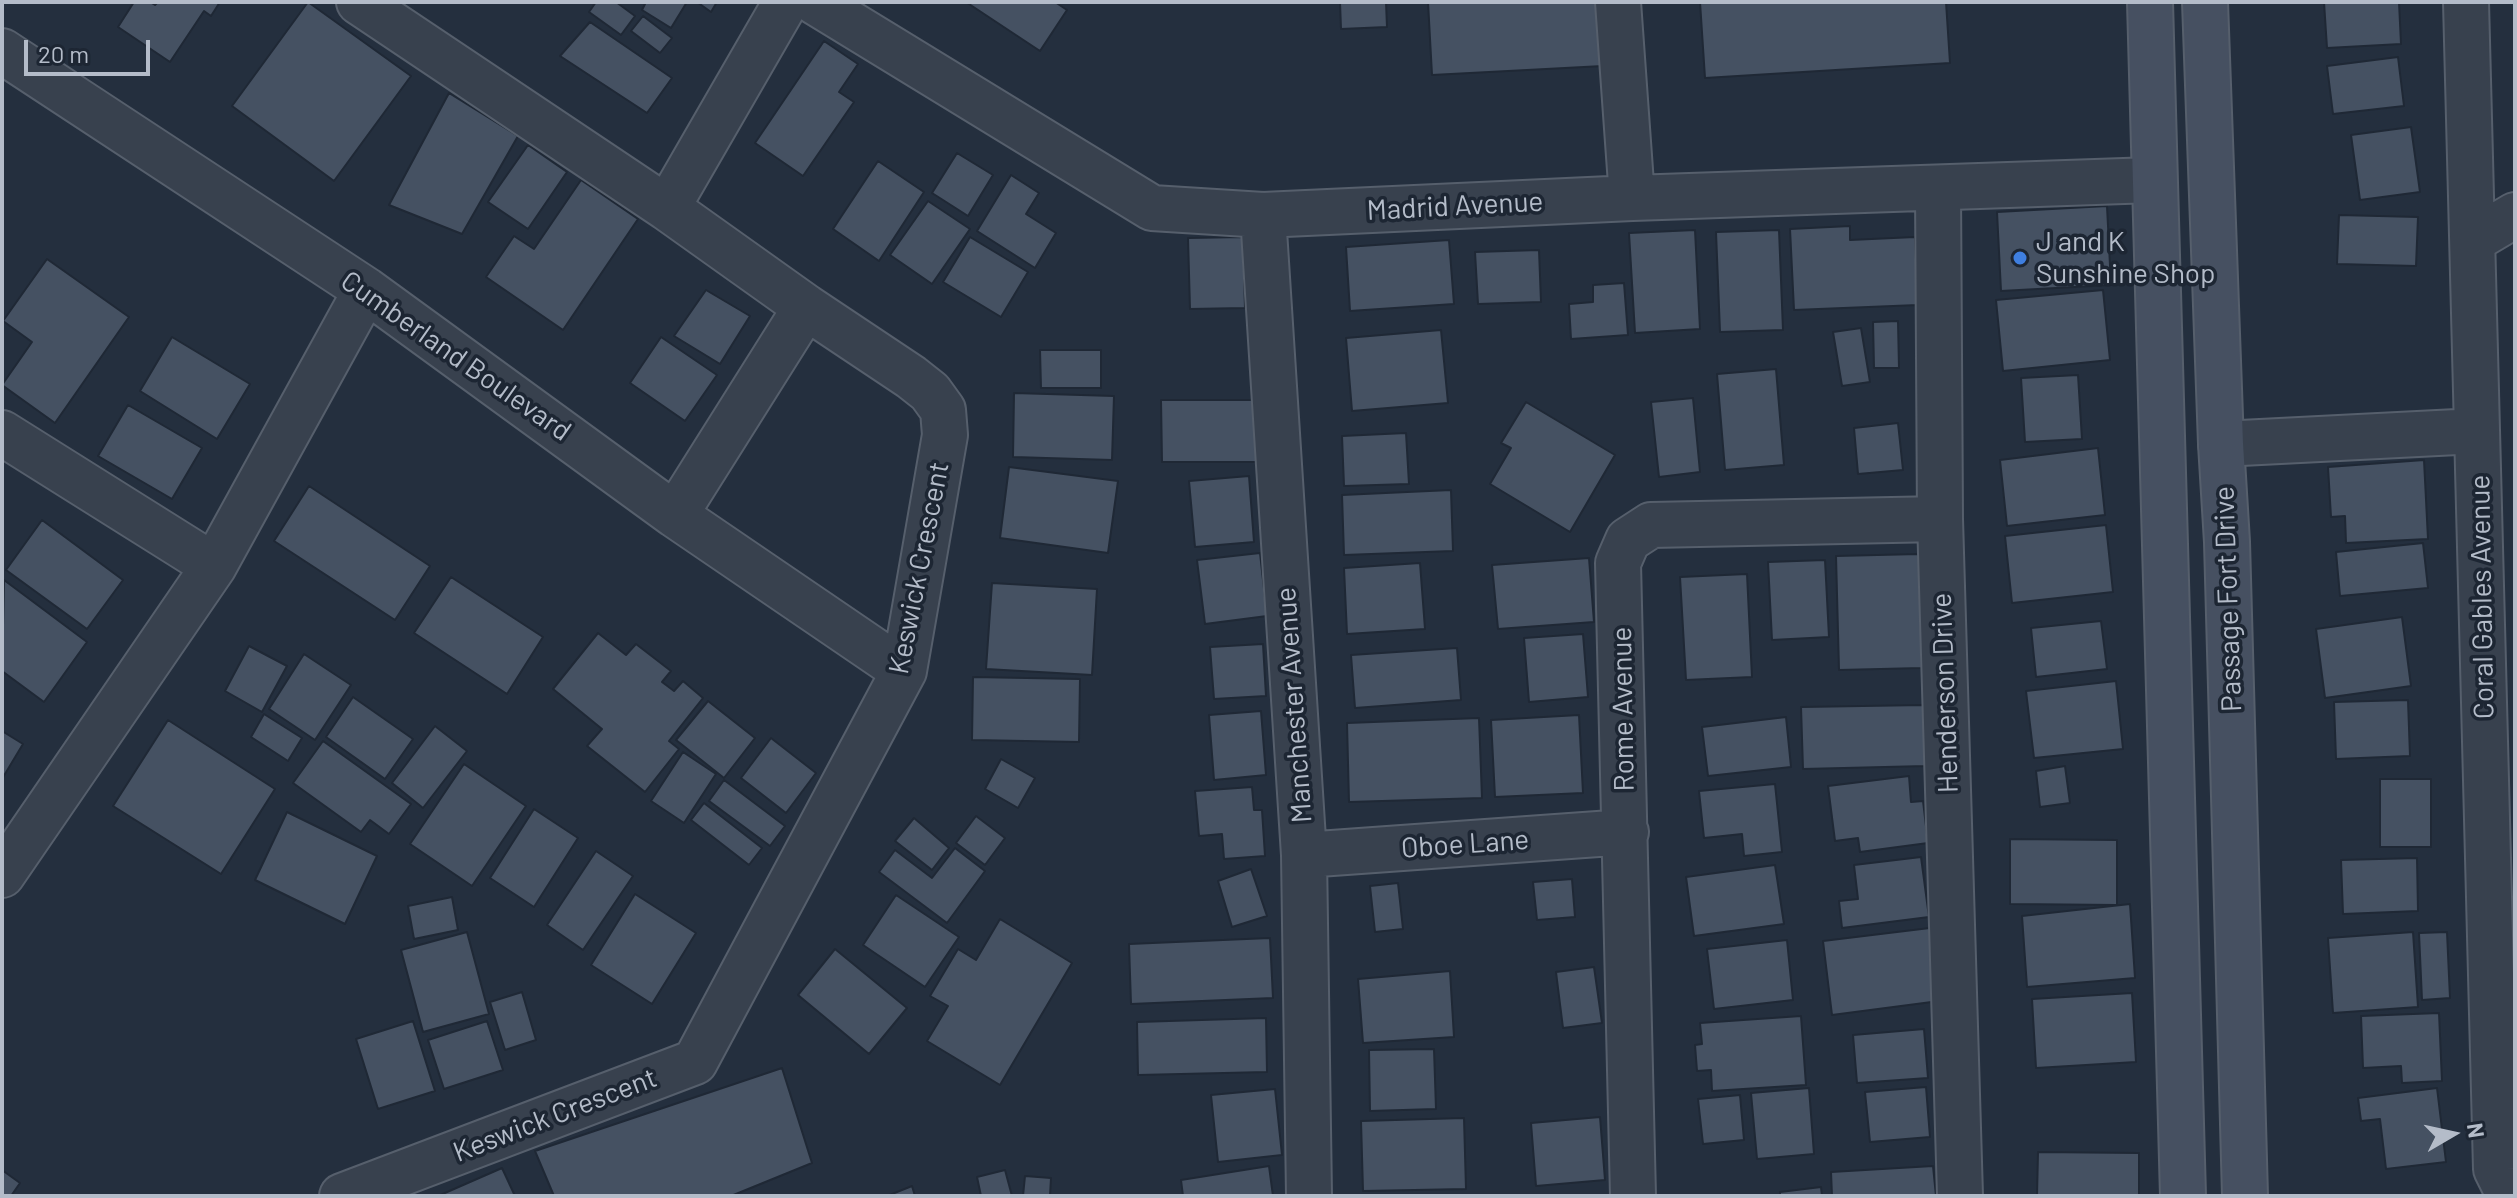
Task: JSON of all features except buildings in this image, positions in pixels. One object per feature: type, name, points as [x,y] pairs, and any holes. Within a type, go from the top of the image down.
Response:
[{"type":"main road","points":[[2150,2],[2183,1196]]},
{"type":"main road","name":"Passage Fort Drive","points":[[2205,2],[2228,558],[2245,1196]]},
{"type":"street","name":"Keswick Crescent","points":[[342,1196],[695,1062],[904,671],[945,435],[943,410],[930,392],[911,377],[667,208],[359,2]]},
{"type":"street","points":[[667,208],[786,2]]},
{"type":"street","name":"Madrid Avenue","points":[[815,2],[1152,208],[1263,215],[1632,198],[2153,180]]},
{"type":"street","points":[[1618,2],[1632,198]]},
{"type":"street","name":"Coral Gables Avenue","points":[[2466,2],[2477,431],[2498,537],[2502,869],[2496,1169],[2510,1191]]},
{"type":"street","name":"Cumberland Boulevard","points":[[2,51],[366,290],[675,515],[904,671]]},
{"type":"street","name":"Henderson Drive","points":[[1938,189],[1940,519],[1960,1196]]},
{"type":"street","name":"Manchester Avenue","points":[[1263,215],[1304,855],[1309,1196]]},
{"type":"street","points":[[2473,240],[2515,215]]},
{"type":"street","points":[[2,875],[214,566],[366,290]]},
{"type":"street","points":[[675,515],[806,307]]},
{"type":"street","points":[[2221,444],[2477,431]]},
{"type":"street","points":[[2,433],[214,566]]},
{"type":"street","name":"Rome Avenue","points":[[1633,1196],[1618,563],[1628,540],[1651,525],[1940,519]]},
{"type":"street","name":"Oboe Lane","points":[[1304,855],[1626,832]]},
{"type":"place","name":"J and K Sunshine Shop","points":[[2020,258]]}]
